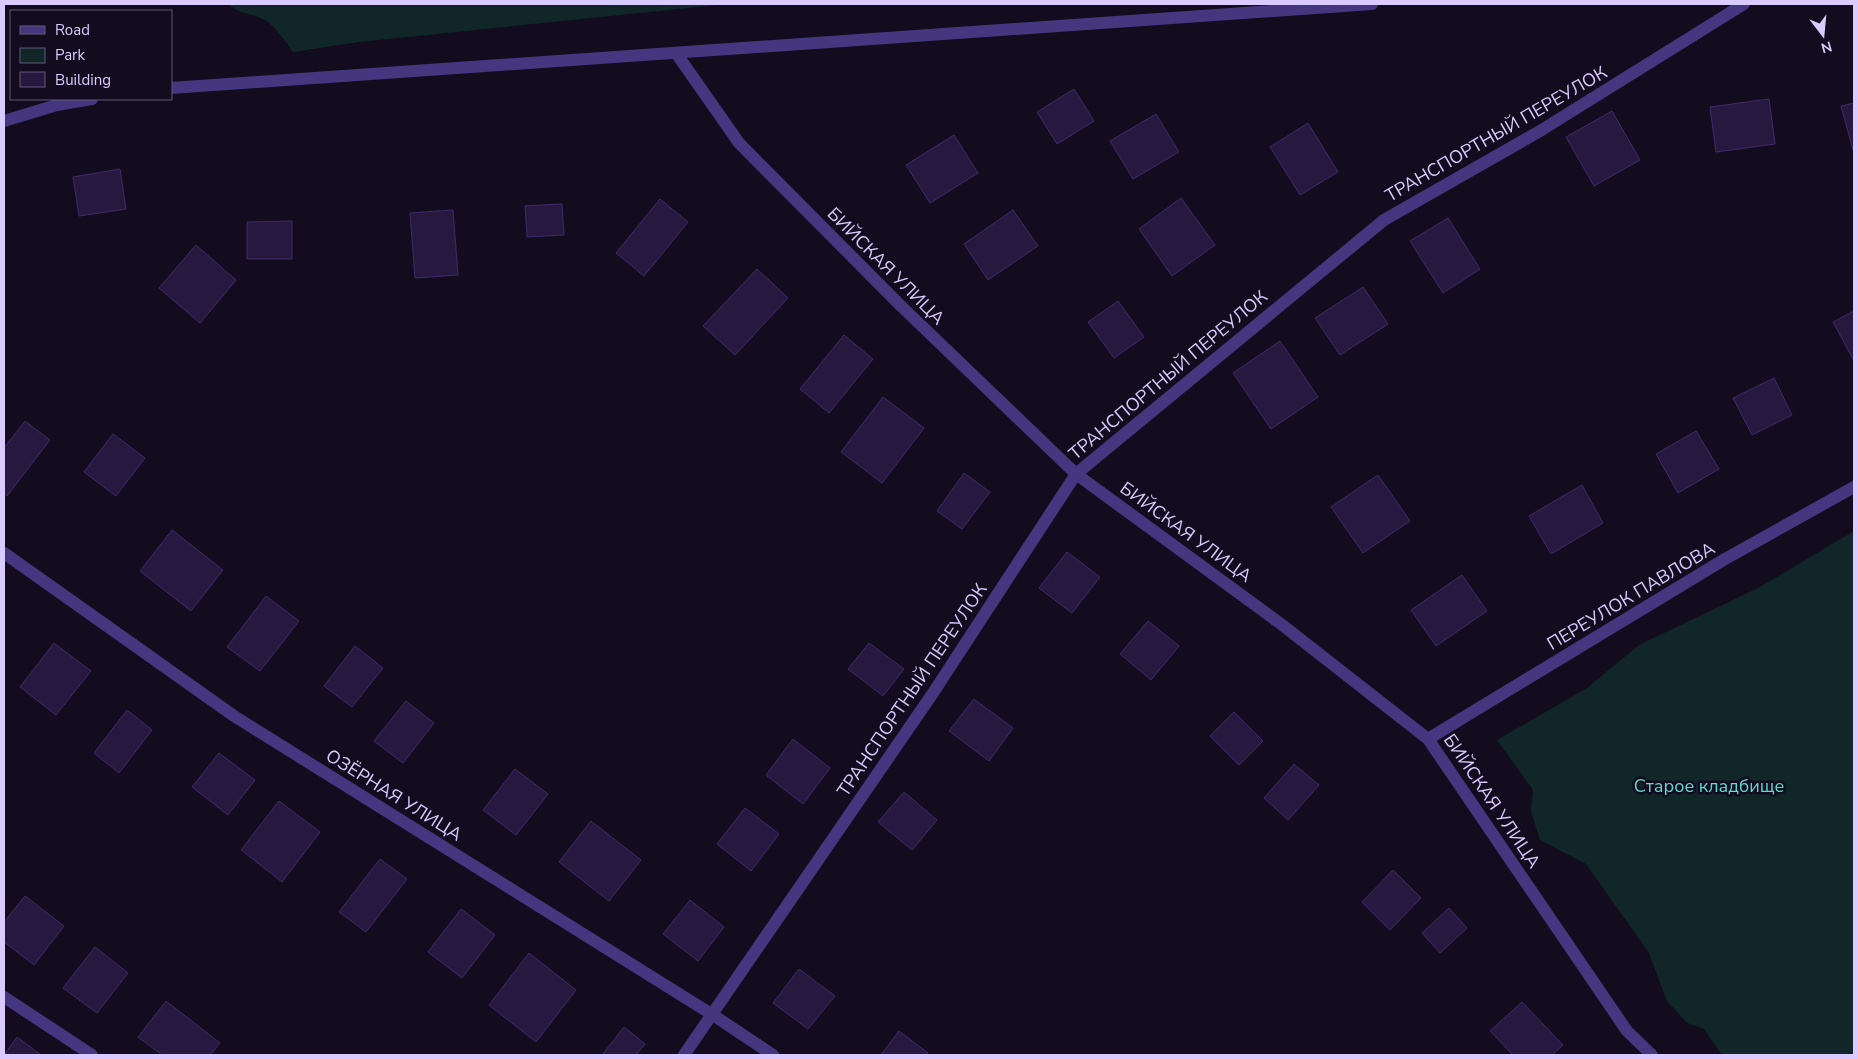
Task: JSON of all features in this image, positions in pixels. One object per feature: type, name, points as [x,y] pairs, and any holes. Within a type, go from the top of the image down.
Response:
[{"type":"street","points":[[172,88],[1372,4]]},
{"type":"street","name":"ТРАНСПОРТНЫЙ ПЕРЕУЛОК","points":[[684,1055],[933,693],[1076,474],[1384,220],[1540,131],[1744,4]]},
{"type":"street","name":"БИЙСКАЯ УЛИЦА","points":[[676,53],[739,143],[900,306],[1076,474],[1282,624],[1428,739],[1627,1031],[1652,1055]]},
{"type":"street","points":[[4,121],[57,105],[86,100]]},
{"type":"street","name":"ПЕРЕУЛОК ПАВЛОВА","points":[[1428,739],[1725,559],[1854,487]]},
{"type":"street","name":"ОЗЁРНАЯ УЛИЦА","points":[[4,553],[234,716],[713,1015],[773,1055]]},
{"type":"street","points":[[4,997],[92,1055]]},
{"type":"green space","points":[[229,4],[727,4],[359,42],[293,52],[265,20],[236,10]]},
{"type":"green space","name":"Старое кладбище","points":[[1854,531],[1854,1055],[1722,1055],[1704,1029],[1687,1023],[1667,1001],[1649,953],[1586,864],[1540,840],[1531,811],[1533,790],[1497,740],[1587,688],[1639,645],[1758,588]]},
{"type":"building","points":[[1074,89],[1094,121],[1057,144],[1037,112]]},
{"type":"building","points":[[1769,99],[1775,144],[1716,152],[1710,107]]},
{"type":"building","points":[[1854,103],[1854,149],[1853,150],[1841,106]]},
{"type":"building","points":[[1612,111],[1640,160],[1594,186],[1566,137]]},
{"type":"building","points":[[1156,114],[1179,152],[1133,179],[1110,141]]},
{"type":"building","points":[[1308,123],[1338,172],[1300,195],[1270,147]]},
{"type":"building","points":[[954,135],[978,173],[930,203],[906,165]]},
{"type":"building","points":[[120,169],[126,209],[79,216],[73,177]]},
{"type":"building","points":[[1181,198],[1215,245],[1172,276],[1139,229]]},
{"type":"building","points":[[660,199],[688,222],[644,276],[616,253]]},
{"type":"building","points":[[562,204],[564,235],[527,237],[525,206]]},
{"type":"building","points":[[453,210],[458,275],[415,278],[410,213]]},
{"type":"building","points":[[1013,210],[1038,246],[988,280],[964,244]]},
{"type":"building","points":[[1448,218],[1480,269],[1443,293],[1410,241]]},
{"type":"building","points":[[292,221],[292,259],[247,259],[247,222]]},
{"type":"building","points":[[196,245],[236,280],[200,323],[159,288]]},
{"type":"building","points":[[757,269],[788,298],[735,355],[703,326]]},
{"type":"building","points":[[1363,287],[1388,324],[1340,355],[1315,318]]},
{"type":"building","points":[[1118,301],[1144,337],[1114,358],[1088,322]]},
{"type":"building","points":[[1854,311],[1854,361],[1833,322]]},
{"type":"building","points":[[844,335],[873,359],[829,413],[800,389]]},
{"type":"building","points":[[1280,341],[1318,397],[1271,429],[1233,373]]},
{"type":"building","points":[[1774,378],[1792,415],[1752,435],[1733,398]]},
{"type":"building","points":[[883,397],[924,428],[882,483],[841,452]]},
{"type":"building","points":[[25,421],[50,440],[7,496],[4,493],[4,448]]},
{"type":"building","points":[[1696,431],[1719,469],[1678,493],[1656,454]]},
{"type":"building","points":[[113,434],[145,458],[116,496],[84,472]]},
{"type":"building","points":[[964,473],[990,492],[962,529],[937,511]]},
{"type":"building","points":[[1378,475],[1410,521],[1363,553],[1331,507]]},
{"type":"building","points":[[1582,485],[1603,523],[1551,554],[1529,516]]},
{"type":"building","points":[[172,530],[223,570],[191,611],[140,571]]},
{"type":"building","points":[[1067,552],[1100,577],[1072,613],[1039,588]]},
{"type":"building","points":[[1462,575],[1487,611],[1436,646],[1411,610]]},
{"type":"building","points":[[266,596],[299,621],[260,671],[227,647]]},
{"type":"building","points":[[1148,621],[1179,646],[1151,680],[1120,654]]},
{"type":"building","points":[[54,643],[91,671],[56,715],[20,687]]},
{"type":"building","points":[[869,643],[904,669],[883,696],[848,669]]},
{"type":"building","points":[[355,646],[383,668],[352,707],[324,686]]},
{"type":"building","points":[[974,699],[1013,728],[989,761],[949,731]]},
{"type":"building","points":[[406,701],[434,723],[403,763],[374,741]]},
{"type":"building","points":[[127,710],[152,730],[119,773],[94,753]]},
{"type":"building","points":[[1234,712],[1263,741],[1239,765],[1210,736]]},
{"type":"building","points":[[793,739],[830,768],[803,804],[766,775]]},
{"type":"building","points":[[219,753],[255,780],[228,815],[192,787]]},
{"type":"building","points":[[1294,764],[1319,785],[1288,820],[1264,798]]},
{"type":"building","points":[[515,769],[548,794],[516,835],[483,810]]},
{"type":"building","points":[[904,792],[937,820],[912,850],[878,822]]},
{"type":"building","points":[[279,801],[320,832],[282,882],[241,850]]},
{"type":"building","points":[[745,808],[779,834],[751,871],[717,844]]},
{"type":"building","points":[[591,821],[641,860],[609,901],[559,862]]},
{"type":"building","points":[[380,859],[407,879],[366,932],[339,912]]},
{"type":"building","points":[[1393,870],[1421,898],[1390,930],[1362,902]]},
{"type":"building","points":[[25,896],[64,926],[34,965],[4,942],[4,922]]},
{"type":"building","points":[[690,900],[724,927],[698,961],[663,934]]},
{"type":"building","points":[[1449,908],[1467,928],[1440,953],[1422,933]]},
{"type":"building","points":[[461,909],[495,935],[462,978],[428,952]]},
{"type":"building","points":[[95,947],[128,973],[97,1013],[63,988]]},
{"type":"building","points":[[529,953],[576,990],[536,1042],[489,1005]]},
{"type":"building","points":[[799,969],[835,996],[808,1029],[773,1003]]},
{"type":"building","points":[[166,1001],[220,1043],[210,1055],[162,1055],[138,1037]]},
{"type":"building","points":[[1522,1002],[1563,1045],[1552,1055],[1513,1055],[1490,1031]]},
{"type":"building","points":[[624,1027],[645,1044],[636,1055],[602,1055]]},
{"type":"building","points":[[899,1031],[928,1053],[926,1055],[881,1055]]},
{"type":"building","points":[[17,1037],[41,1055],[4,1055]]}]
